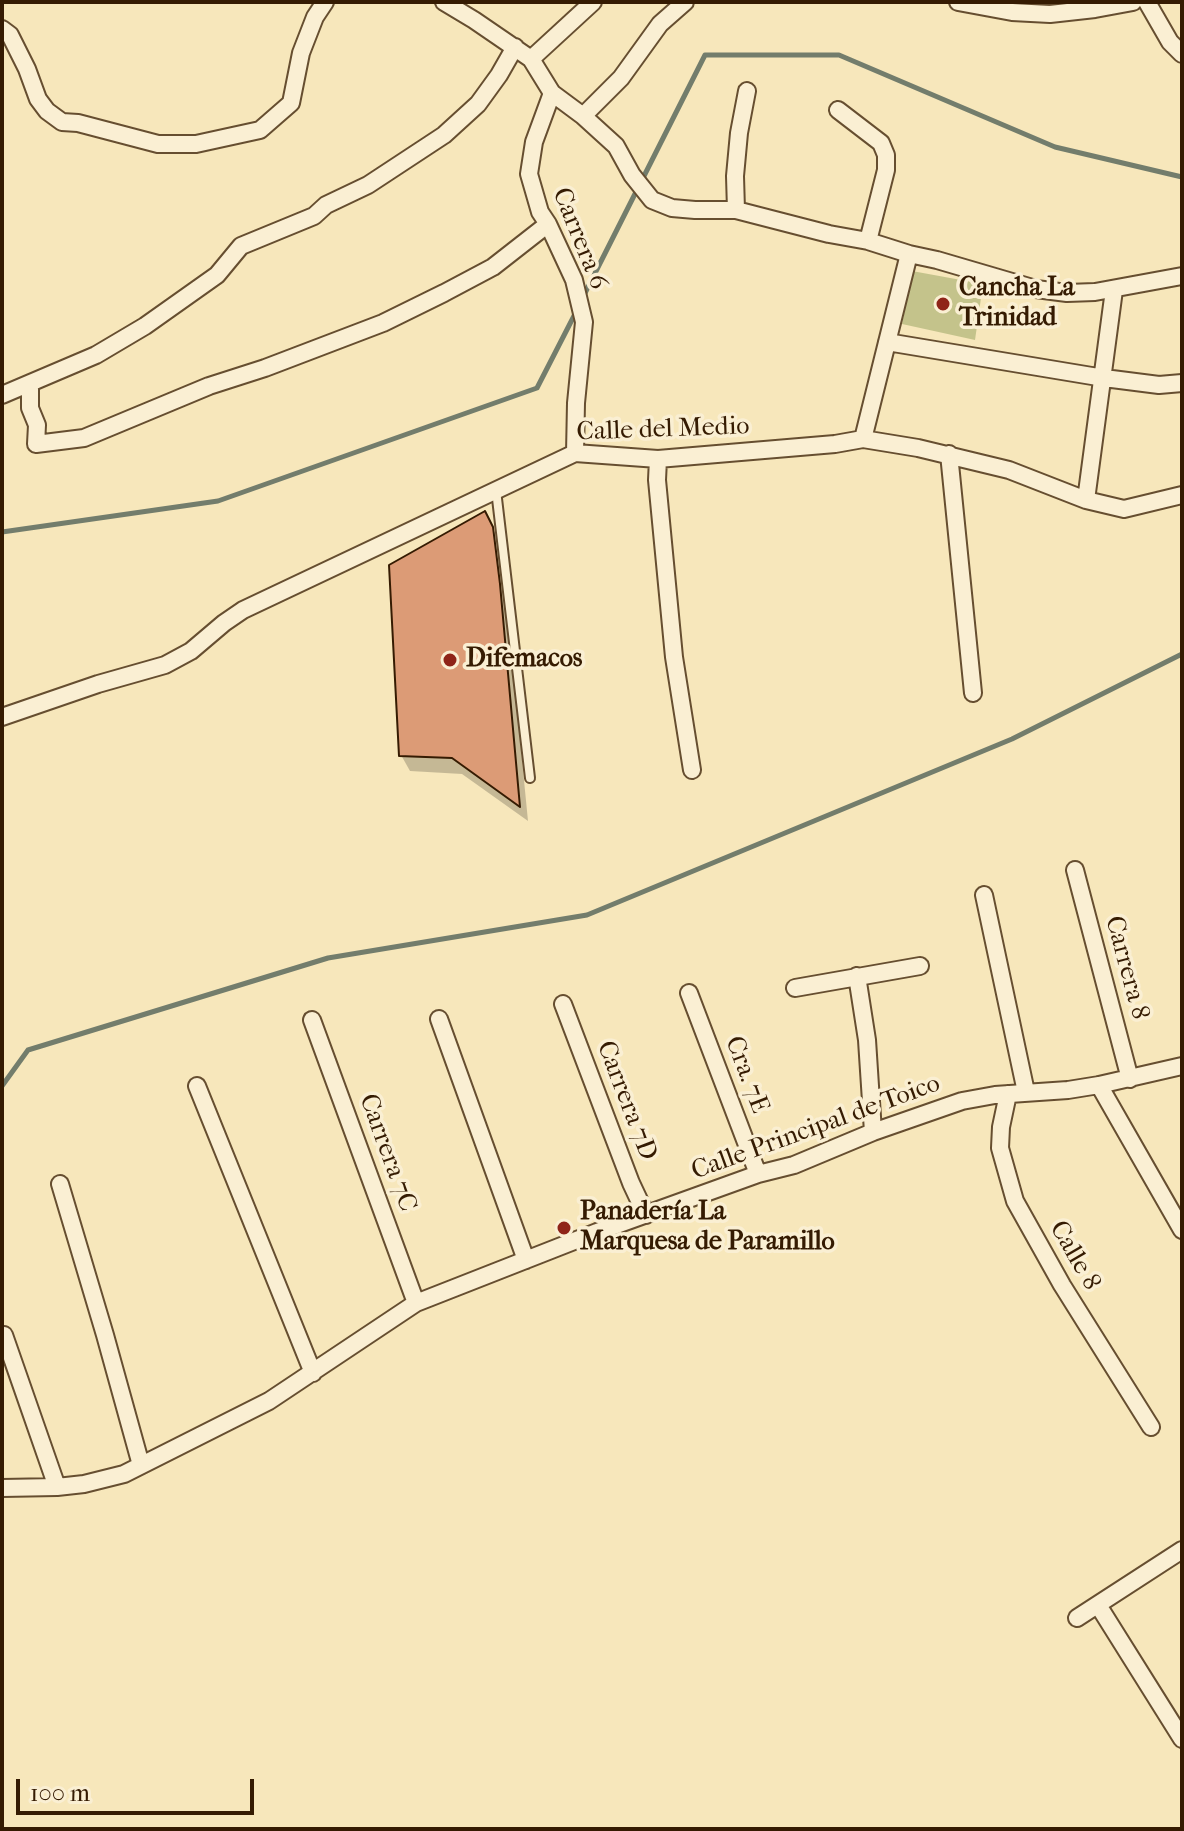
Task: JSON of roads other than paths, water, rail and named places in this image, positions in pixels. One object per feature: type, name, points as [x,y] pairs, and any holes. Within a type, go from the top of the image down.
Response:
[{"type":"street","points":[[2,29],[10,35],[38,99],[47,111],[62,122],[78,123],[158,144],[196,144],[260,130],[291,103],[301,53],[315,17],[325,2]]},
{"type":"street","points":[[444,2],[531,59],[552,93],[616,146],[632,175],[652,200],[672,208],[736,210],[868,241],[1036,289],[1067,293],[1095,292],[1182,276]]},
{"type":"street","points":[[531,59],[593,2]]},
{"type":"street","points":[[583,116],[621,78],[660,24],[685,2]]},
{"type":"street","points":[[958,2],[1012,12],[1050,14],[1133,2]]},
{"type":"street","points":[[1147,2],[1170,42],[1182,54]]},
{"type":"street","points":[[2,395],[96,355],[145,326],[217,275],[241,246],[314,216],[326,205],[368,185],[444,135],[478,104],[515,47]]},
{"type":"street","points":[[736,210],[735,176],[747,91]]},
{"type":"street","name":"Carrera 6","points":[[552,93],[534,142],[529,174],[540,212],[574,280],[584,322],[576,403],[575,453]]},
{"type":"street","points":[[838,110],[881,143],[886,155],[886,170],[868,241]]},
{"type":"street","points":[[30,384],[30,408],[37,425],[36,444],[84,438],[209,386],[383,323],[493,267],[548,224]]},
{"type":"street","points":[[863,439],[909,254]]},
{"type":"street","points":[[1086,500],[1114,290]]},
{"type":"street","points":[[887,342],[1104,378],[1159,385],[1182,383]]},
{"type":"street","name":"Calle del Medio","points":[[2,717],[165,665],[191,651],[243,610],[575,453],[658,459],[863,439],[949,454],[1009,470],[1086,500],[1124,509],[1182,495]]},
{"type":"street","points":[[949,454],[973,693]]},
{"type":"street","points":[[658,459],[657,480],[674,657],[692,770]]},
{"type":"street","name":"Carrera 8","points":[[1075,870],[1130,1079]]},
{"type":"street","points":[[984,895],[1026,1092]]},
{"type":"street","points":[[795,988],[920,966]]},
{"type":"street","points":[[857,976],[867,1040],[873,1132]]},
{"type":"street","name":"Cra. 7E","points":[[689,993],[758,1174]]},
{"type":"street","name":"Carrera 7D","points":[[563,1004],[646,1215]]},
{"type":"street","points":[[439,1019],[526,1260]]},
{"type":"street","name":"Carrera 7C","points":[[312,1020],[416,1303]]},
{"type":"street","name":"Calle Principal de Toico","points":[[2,1488],[57,1487],[124,1474],[269,1401],[416,1303],[758,1174],[794,1165],[873,1132],[962,1101],[1068,1090],[1182,1066]]},
{"type":"street","points":[[1099,1085],[1182,1230]]},
{"type":"street","points":[[197,1086],[313,1373]]},
{"type":"street","name":"Calle 8","points":[[1008,1094],[1000,1148],[1015,1201],[1062,1285],[1151,1427]]},
{"type":"street","points":[[60,1184],[141,1465]]},
{"type":"street","points":[[4,1335],[57,1487]]},
{"type":"street","points":[[1077,1618],[1182,1550]]},
{"type":"street","points":[[1098,1605],[1182,1739]]},
{"type":"lane","points":[[496,489],[530,778]]},
{"type":"waterway","points":[[583,297],[705,55],[839,55],[1055,147],[1182,177]]},
{"type":"waterway","points":[[2,532],[218,501],[537,388],[577,310]]},
{"type":"waterway","points":[[2,1086],[28,1050],[328,958],[587,915],[1012,739],[1182,654]]},
{"type":"place","name":"Cancha La Trinidad","points":[[943,304]]},
{"type":"place","name":"Difemacos","points":[[450,660]]},
{"type":"place","name":"Panadería La Marquesa de Paramillo","points":[[564,1228]]}]
